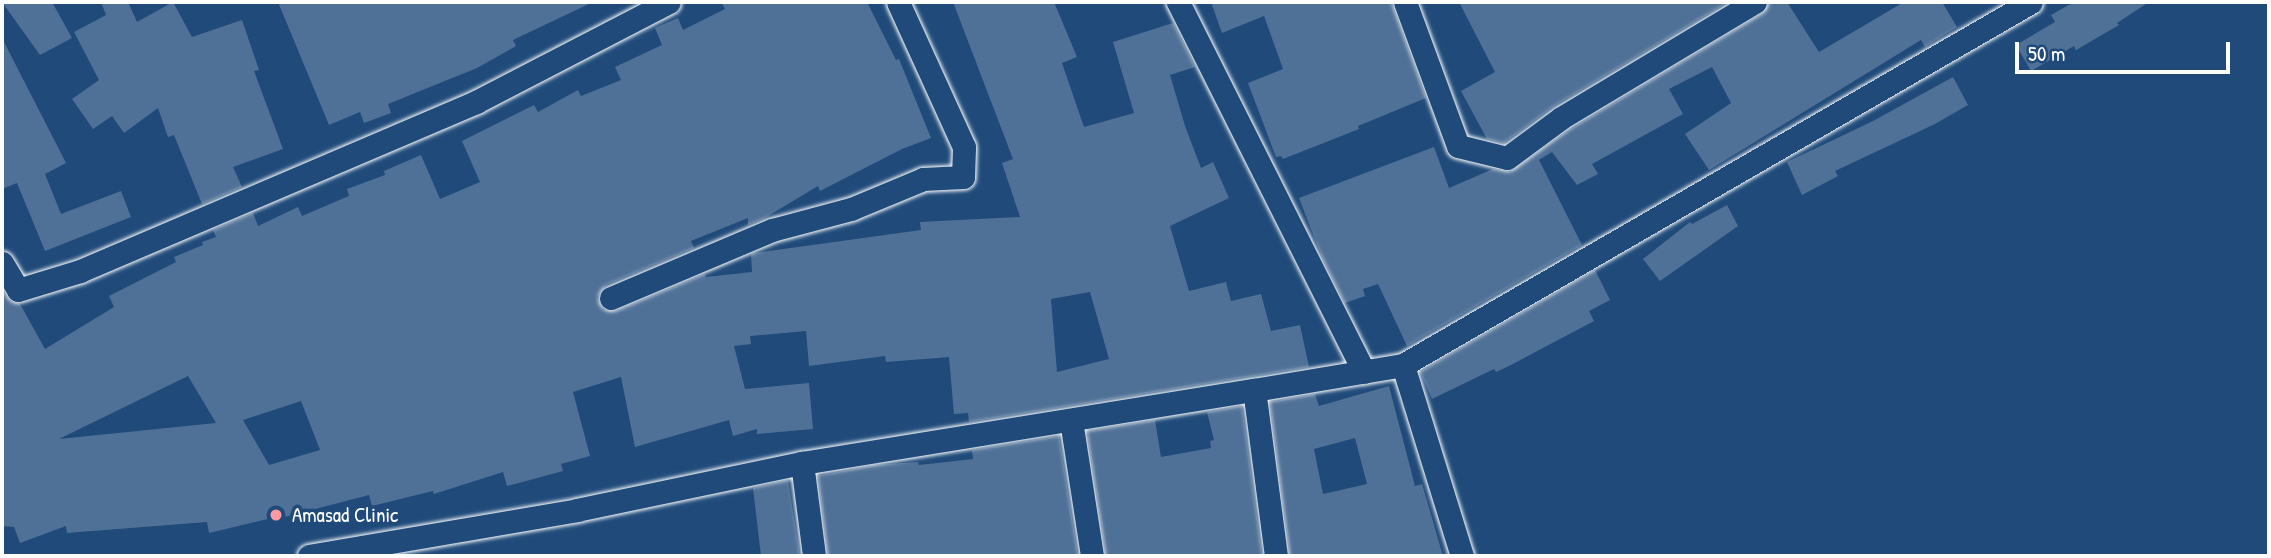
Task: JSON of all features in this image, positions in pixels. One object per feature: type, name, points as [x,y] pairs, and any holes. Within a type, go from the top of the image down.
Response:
[{"type":"street","points":[[2,262],[18,290],[80,271],[476,102],[669,2]]},
{"type":"street","points":[[611,298],[772,230],[851,209],[923,179],[962,177],[964,147],[898,2]]},
{"type":"street","points":[[1178,2],[1364,372]]},
{"type":"street","points":[[1405,2],[1458,146],[1507,158],[1561,118],[1755,2]]},
{"type":"street","points":[[309,556],[577,510],[802,463],[1403,365],[2031,2]]},
{"type":"street","points":[[1403,365],[1462,556]]},
{"type":"street","points":[[1254,390],[1276,556]]},
{"type":"street","points":[[1071,420],[1092,556]]},
{"type":"street","points":[[802,463],[814,556]]},
{"type":"building","points":[[2,2],[52,2],[72,38],[40,55]]},
{"type":"building","points":[[101,2],[128,2],[137,22],[173,2],[192,37],[242,20],[259,70],[254,71],[283,149],[233,167],[242,187],[202,204],[174,135],[168,137],[158,108],[124,133],[112,116],[93,129],[72,99],[99,80],[74,32],[106,15]]},
{"type":"building","points":[[278,2],[593,2],[513,40],[516,46],[477,68],[388,104],[391,113],[364,123],[360,112],[329,125]]},
{"type":"building","points":[[721,2],[867,2],[896,60],[899,59],[931,138],[902,149],[820,191],[818,186],[763,219],[748,225],[748,218],[691,241],[694,248],[606,285],[597,297],[603,310],[616,311],[705,274],[706,277],[752,272],[751,254],[755,253],[921,230],[920,222],[1020,217],[1002,163],[1013,159],[953,2],[1054,2],[1077,57],[1062,63],[1084,127],[1134,113],[1113,42],[1173,23],[1195,67],[1170,75],[1185,126],[1201,168],[1213,162],[1229,198],[1170,226],[1189,291],[1226,282],[1231,301],[1261,294],[1271,331],[1300,325],[1309,367],[969,422],[968,413],[954,414],[949,357],[886,362],[885,356],[809,366],[806,331],[750,336],[751,344],[734,346],[745,389],[809,383],[813,429],[757,434],[757,429],[733,436],[729,420],[635,447],[621,377],[573,392],[590,456],[561,464],[563,471],[507,486],[503,472],[434,494],[433,491],[372,506],[369,495],[273,520],[272,518],[209,533],[207,522],[67,533],[66,526],[20,543],[14,527],[2,526],[2,290],[10,301],[20,304],[45,349],[114,307],[109,296],[176,262],[174,257],[216,237],[213,230],[253,213],[258,226],[298,207],[302,216],[349,196],[347,189],[385,175],[384,171],[421,155],[440,199],[480,182],[462,141],[534,105],[538,112],[578,90],[581,96],[621,80],[615,67],[662,45],[655,28],[678,18],[683,30],[725,9]],"holes":[[[1090,292],[1109,359],[1057,372],[1051,299]],[[188,376],[216,423],[59,439]],[[301,401],[320,450],[269,465],[243,420]]]},
{"type":"building","points":[[1211,2],[1391,2],[1426,98],[1358,126],[1359,129],[1283,159],[1281,156],[1276,157],[1248,83],[1283,69],[1264,16],[1222,33]]},
{"type":"building","points":[[1459,2],[1728,2],[1554,106],[1504,143],[1487,139],[1461,91],[1495,72]]},
{"type":"building","points":[[1769,2],[1787,2],[1819,52],[1904,2],[1942,2],[1957,27],[1925,47],[1921,40],[1709,170],[1685,134],[1731,103],[1712,67],[1669,89],[1683,114],[1592,164],[1598,174],[1577,185],[1552,152],[1539,160],[1582,245],[1407,346],[1378,284],[1363,289],[1365,296],[1345,303],[1322,257],[1299,198],[1434,147],[1449,188],[1493,169],[1510,172],[1569,130],[1762,14]]},
{"type":"building","points":[[2074,2],[2149,2],[2117,23],[2119,25],[2076,50],[2074,46],[2031,71],[2016,45],[2055,22],[2051,15]]},
{"type":"building","points":[[2,38],[66,163],[45,174],[61,214],[121,191],[131,217],[45,251],[17,183],[2,189]]},
{"type":"building","points":[[1953,77],[1968,105],[1935,124],[1835,171],[1838,176],[1802,195],[1787,162],[1873,121]]},
{"type":"building","points":[[1727,205],[1738,226],[1660,281],[1643,259],[1690,222],[1692,224]]},
{"type":"building","points":[[1595,270],[1610,300],[1589,311],[1594,321],[1511,365],[1496,372],[1494,369],[1432,399],[1420,372]]},
{"type":"building","points":[[1389,386],[1415,486],[1422,484],[1443,556],[1290,556],[1270,402],[1315,394],[1319,406]],"holes":[[[1355,438],[1367,484],[1323,494],[1314,449]]]},
{"type":"building","points":[[1242,406],[1262,556],[1106,556],[1087,431],[1155,420],[1161,457],[1211,448],[1210,441],[1214,440],[1207,412]]},
{"type":"building","points":[[1059,436],[1078,556],[828,556],[818,476],[875,465],[918,462],[919,465],[973,459],[972,450]]},
{"type":"building","points":[[788,480],[800,556],[761,556],[753,488]]},
{"type":"place","name":"Amasad Clinic","points":[[276,515]]}]
